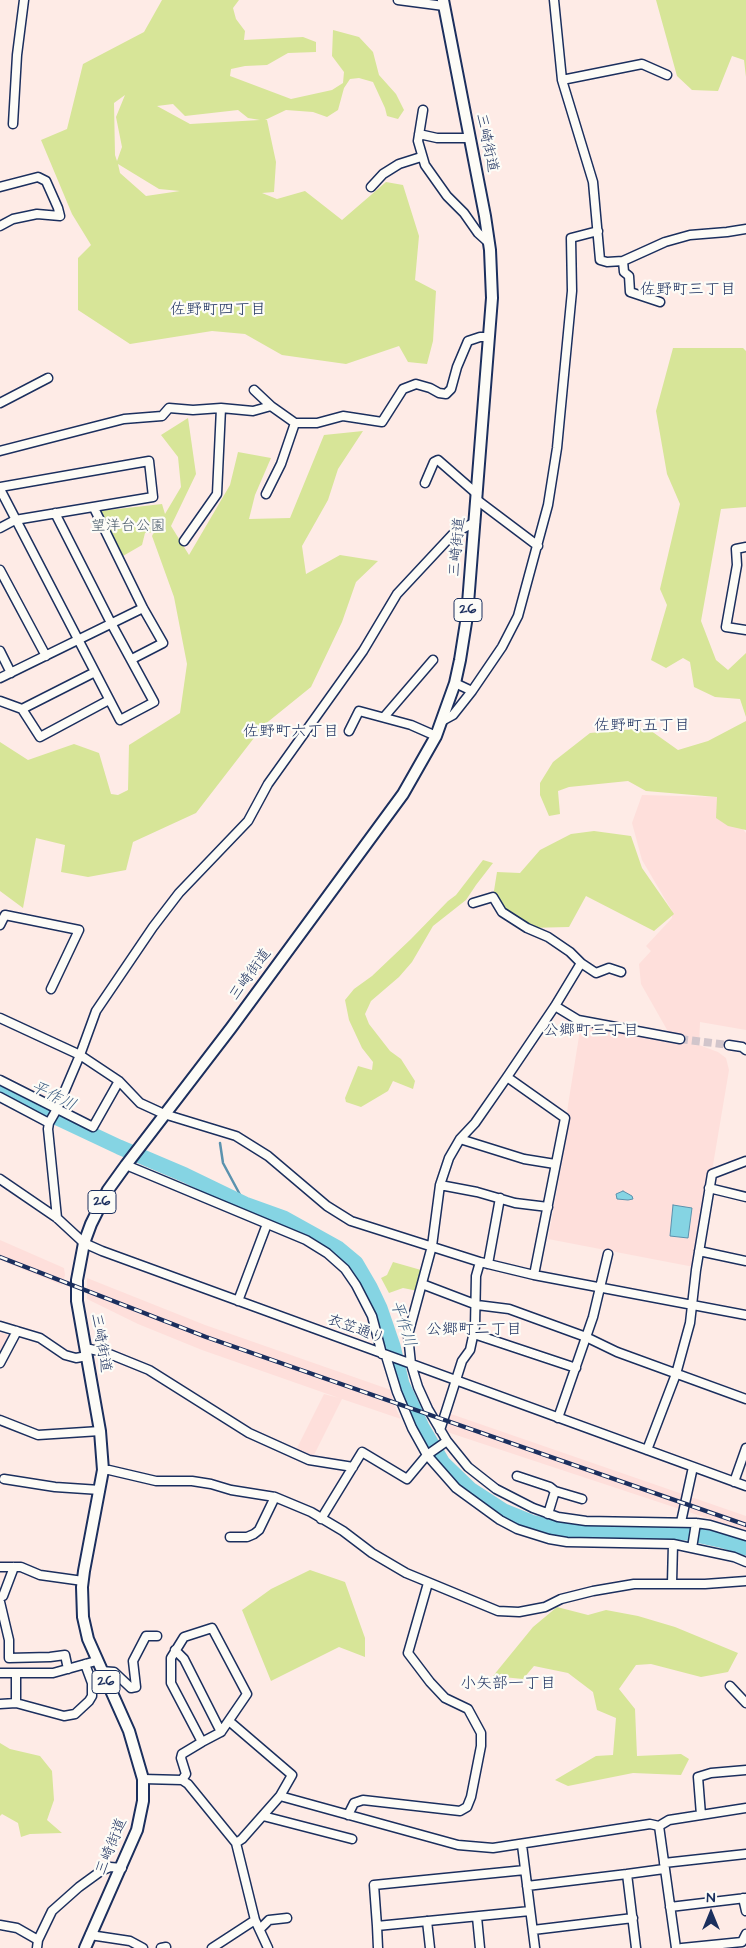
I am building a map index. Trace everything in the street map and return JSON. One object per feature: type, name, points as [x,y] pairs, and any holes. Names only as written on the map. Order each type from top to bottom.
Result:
[{"type":"main road","name":"三崎街道","points":[[85,1948],[122,1868],[137,1830],[142,1801],[143,1779],[129,1731],[96,1661],[83,1617],[83,1581],[103,1470],[100,1431],[77,1301],[77,1280],[84,1243],[108,1190],[126,1164],[231,1028],[403,794],[436,736],[455,683],[460,660],[467,616],[492,298],[486,216],[443,3]]},
{"type":"street","points":[[13,124],[17,55],[24,0]]},
{"type":"street","points":[[398,0],[443,3]]},
{"type":"street","points":[[554,0],[562,80],[591,175],[600,260],[607,262],[623,261],[666,242],[690,235],[746,229]]},
{"type":"street","points":[[562,80],[642,64],[667,75]]},
{"type":"street","points":[[423,110],[418,141],[421,157],[447,196],[478,233],[489,243]]},
{"type":"street","points":[[419,134],[437,138],[470,138]]},
{"type":"street","points":[[370,186],[383,174],[399,164],[421,157]]},
{"type":"street","points":[[0,187],[38,177],[46,181],[60,216],[37,214],[13,219],[0,226]]},
{"type":"street","points":[[442,721],[453,715],[472,690],[502,647],[518,616],[548,505],[557,448],[572,292],[571,238],[598,231]]},
{"type":"street","points":[[623,261],[624,272],[629,276],[630,292],[660,302]]},
{"type":"street","points":[[254,390],[270,406],[295,423],[317,424],[343,416],[382,422],[403,389],[416,384],[446,394],[451,388],[457,367],[468,341],[480,337],[489,337]]},
{"type":"street","points":[[0,403],[48,378]]},
{"type":"street","points":[[0,451],[124,419],[162,416],[169,408],[193,410],[221,408],[253,412],[270,406]]},
{"type":"street","points":[[184,541],[217,494],[221,408]]},
{"type":"street","points":[[266,494],[281,464],[295,423]]},
{"type":"street","points":[[425,483],[434,462],[438,460],[477,497],[538,546]]},
{"type":"street","points":[[0,528],[15,520],[55,513],[94,508],[153,497],[149,461],[0,488],[15,520],[77,640],[120,720],[154,702],[111,624],[55,513]]},
{"type":"street","points":[[94,508],[143,608],[163,643],[132,659]]},
{"type":"street","points":[[57,1218],[49,1123],[57,1110],[96,1011],[153,927],[179,893],[248,821],[268,784],[363,651],[397,594],[453,534],[475,522]]},
{"type":"street","points":[[746,547],[736,549],[737,565],[726,627],[746,630]]},
{"type":"street","points":[[0,570],[46,656]]},
{"type":"street","points":[[0,678],[143,608]]},
{"type":"street","points":[[0,651],[11,673]]},
{"type":"street","points":[[384,717],[433,660]]},
{"type":"street","points":[[22,709],[95,672]]},
{"type":"street","points":[[455,683],[472,690]]},
{"type":"street","points":[[0,701],[22,709],[40,737],[109,700]]},
{"type":"street","points":[[349,731],[359,711],[384,717],[436,736]]},
{"type":"street","points":[[473,903],[492,897],[502,912],[527,928],[548,937],[570,952],[581,963],[596,972],[609,968],[621,972]]},
{"type":"street","points":[[0,924],[5,915],[79,930],[51,989]]},
{"type":"street","points":[[581,963],[555,1006],[507,1077],[475,1123],[460,1139],[449,1158],[440,1185],[432,1246],[408,1335],[409,1363],[418,1387],[445,1442],[481,1478],[515,1500],[548,1514],[586,1521],[681,1522],[710,1525],[746,1536]]},
{"type":"street","points":[[555,1006],[578,1020],[680,1039]]},
{"type":"street","points":[[0,1018],[80,1055],[119,1082],[140,1102],[164,1114],[236,1136],[268,1156],[327,1206],[345,1218],[484,1263],[534,1275],[746,1315]]},
{"type":"street","points":[[730,1046],[742,1046],[746,1050]]},
{"type":"street","points":[[507,1077],[565,1118],[534,1275]]},
{"type":"street","points":[[0,1080],[93,1127],[119,1082]]},
{"type":"street","points":[[0,1097],[49,1123]]},
{"type":"street","points":[[460,1139],[524,1159],[555,1164]]},
{"type":"street","points":[[647,1450],[676,1374],[690,1323],[699,1251],[712,1174],[746,1161]]},
{"type":"street","points":[[126,1164],[306,1240],[327,1253],[345,1269],[356,1285],[372,1316],[386,1355],[396,1392],[412,1428],[428,1454],[456,1488],[489,1513],[517,1529],[548,1539],[567,1542],[693,1546],[746,1562]]},
{"type":"street","name":"衣笠通り","points":[[0,1179],[57,1218],[84,1243],[102,1251],[746,1486]]},
{"type":"street","points":[[440,1185],[477,1192],[516,1203],[548,1207]]},
{"type":"street","points":[[709,1188],[746,1197]]},
{"type":"street","points":[[440,1430],[462,1361],[470,1350],[477,1305],[476,1276],[484,1263],[500,1198]]},
{"type":"street","points":[[238,1301],[266,1224]]},
{"type":"street","points":[[699,1251],[746,1261]]},
{"type":"street","points":[[558,1418],[601,1288],[608,1254]]},
{"type":"street","points":[[422,1284],[477,1305],[509,1309],[586,1337],[617,1352],[746,1399]]},
{"type":"street","points":[[0,1326],[40,1338],[65,1355],[76,1358],[86,1353],[90,1348],[107,1353],[149,1370],[249,1432],[309,1460],[353,1467]]},
{"type":"street","points":[[0,1363],[17,1331]]},
{"type":"street","points":[[474,1334],[576,1368]]},
{"type":"street","points":[[0,1420],[38,1435],[100,1431]]},
{"type":"street","points":[[320,1519],[362,1452],[407,1480],[428,1454],[445,1442]]},
{"type":"street","points":[[734,1482],[746,1448]]},
{"type":"street","points":[[681,1522],[693,1467]]},
{"type":"street","points":[[103,1470],[110,1470],[156,1482],[192,1481],[275,1497],[311,1512],[342,1531],[372,1553],[406,1573],[498,1611],[519,1612],[545,1607],[562,1599],[634,1584],[746,1581]]},
{"type":"street","points":[[516,1476],[582,1499]]},
{"type":"street","points":[[4,1479],[55,1487],[100,1490]]},
{"type":"street","points":[[548,1514],[555,1491]]},
{"type":"street","points":[[230,1537],[246,1537],[259,1530],[275,1497]]},
{"type":"street","points":[[693,1546],[696,1524]]},
{"type":"street","points":[[672,1584],[673,1544]]},
{"type":"street","points":[[0,1567],[27,1569],[40,1575],[83,1581]]},
{"type":"street","points":[[0,1598],[3,1596],[14,1567]]},
{"type":"street","points":[[348,1815],[354,1803],[363,1800],[460,1811],[467,1807],[471,1797],[481,1746],[481,1733],[468,1709],[445,1698],[408,1653],[428,1583]]},
{"type":"street","points":[[0,1602],[9,1640],[9,1658],[65,1655],[68,1670]]},
{"type":"street","points":[[182,1780],[186,1774],[181,1758],[182,1754],[221,1732],[247,1694],[212,1628],[184,1637],[171,1658],[170,1683],[202,1742]]},
{"type":"street","points":[[101,1671],[114,1672],[132,1688],[136,1687],[133,1661],[146,1636],[157,1636]]},
{"type":"street","points":[[175,1650],[184,1659],[221,1732]]},
{"type":"street","points":[[0,1673],[53,1673],[96,1661]]},
{"type":"street","points":[[0,1704],[16,1703],[64,1716],[75,1714],[92,1696],[92,1683],[85,1664]]},
{"type":"street","points":[[16,1674],[16,1703]]},
{"type":"street","points":[[730,1686],[746,1703]]},
{"type":"street","points":[[229,1721],[292,1776],[280,1796],[242,1839],[236,1843]]},
{"type":"street","points":[[701,1815],[698,1777],[746,1770]]},
{"type":"street","points":[[143,1779],[182,1780],[188,1784],[236,1843],[255,1920],[268,1948]]},
{"type":"street","points":[[280,1796],[458,1845],[492,1848],[522,1845],[650,1824],[659,1826],[669,1820],[746,1808]]},
{"type":"street","points":[[263,1816],[352,1839]]},
{"type":"street","points":[[659,1826],[676,1948]]},
{"type":"street","points":[[522,1845],[535,1948]]},
{"type":"street","points":[[527,1886],[627,1874],[664,1866],[746,1854]]},
{"type":"street","points":[[0,1925],[17,1928],[38,1944],[52,1911],[79,1887],[110,1867],[122,1868]]},
{"type":"street","points":[[374,1885],[525,1870]]},
{"type":"street","points":[[627,1874],[636,1948]]},
{"type":"street","points":[[372,1875],[378,1948]]},
{"type":"street","points":[[670,1907],[745,1898],[746,1911]]},
{"type":"street","points":[[377,1926],[530,1912]]},
{"type":"street","points":[[477,1917],[480,1948]]},
{"type":"street","points":[[260,1929],[269,1920],[287,1918]]},
{"type":"street","points":[[533,1930],[633,1918]]},
{"type":"street","points":[[212,1948],[255,1920]]},
{"type":"street","points":[[427,1921],[430,1948]]},
{"type":"street","points":[[682,1948],[742,1942],[746,1934]]},
{"type":"street","points":[[90,1936],[130,1941],[143,1948]]},
{"type":"shaded area","points":[[642,795],[718,797],[746,833],[746,1030],[700,1022],[699,1045],[718,1052],[726,1058],[729,1070],[696,1266],[694,1267],[548,1239],[567,1134],[568,1105],[581,1024],[687,1042],[683,1037],[670,1035],[641,984],[639,964],[651,951],[646,946],[672,918],[672,911],[642,860],[632,823]]},
{"type":"shaded area","points":[[0,1240],[64,1268],[65,1275],[62,1285],[0,1260]]},
{"type":"shaded area","points":[[87,1278],[205,1325],[391,1390],[393,1403],[401,1419],[342,1399],[313,1457],[296,1450],[324,1394],[339,1398],[202,1350],[138,1324],[87,1299]]},
{"type":"shaded area","points":[[0,1332],[10,1336],[11,1339],[0,1359]]},
{"type":"shaded area","points":[[451,1414],[746,1516],[746,1531],[444,1431]]},
{"type":"green space","points":[[162,0],[239,0],[233,8],[236,19],[245,31],[244,40],[303,37],[316,42],[316,52],[288,53],[267,65],[231,69],[230,76],[291,99],[332,90],[343,83],[344,72],[332,56],[333,30],[359,37],[373,52],[379,75],[396,94],[404,110],[398,119],[387,116],[373,82],[359,78],[350,79],[344,88],[338,110],[327,117],[313,112],[286,110],[265,120],[267,120],[276,162],[274,192],[262,193],[277,199],[305,191],[342,220],[386,182],[403,185],[419,236],[415,280],[436,291],[433,341],[427,364],[408,362],[399,346],[346,364],[282,355],[245,334],[212,331],[130,344],[78,310],[78,258],[91,245],[72,214],[41,140],[67,129],[83,64],[144,32]],"holes":[[[125,95],[116,117],[122,147],[117,161],[115,155],[114,103]],[[173,104],[185,116],[238,110],[248,118],[260,120],[190,124],[157,106]],[[118,164],[159,189],[180,191],[146,196],[120,173]]]},
{"type":"green space","points":[[656,0],[746,0],[746,77],[744,60],[732,56],[718,91],[692,90],[677,76]]},
{"type":"green space","points":[[673,348],[743,348],[746,351],[746,507],[721,509],[701,621],[716,660],[728,670],[746,653],[746,717],[740,699],[715,697],[694,687],[690,662],[683,658],[666,668],[651,660],[667,605],[660,589],[680,504],[667,474],[656,411]]},
{"type":"green space","name":"望洋台公園","points":[[188,418],[196,474],[171,526],[189,555],[230,485],[238,452],[271,458],[255,495],[249,519],[290,518],[324,435],[363,431],[338,469],[328,500],[302,546],[306,574],[340,555],[378,561],[356,582],[342,622],[311,687],[264,725],[196,813],[133,842],[126,870],[88,877],[61,872],[65,845],[36,838],[23,908],[0,891],[0,742],[28,760],[74,744],[99,753],[111,794],[118,795],[128,790],[129,745],[180,713],[187,664],[174,597],[152,536],[154,532],[145,533],[142,545],[123,556],[100,511],[162,504],[165,514],[181,487],[178,457],[161,435]]},
{"type":"green space","points":[[746,721],[746,830],[728,826],[716,818],[717,797],[646,791],[628,781],[569,787],[558,791],[560,814],[549,816],[540,795],[540,783],[553,762],[590,733],[647,728],[678,750],[708,741]]},
{"type":"green space","points":[[594,831],[631,836],[642,868],[674,914],[654,931],[586,896],[569,927],[527,928],[502,912],[493,897],[497,872],[520,873],[540,850],[571,834]]},
{"type":"green space","points":[[483,860],[493,863],[466,900],[433,926],[412,962],[399,977],[371,1001],[365,1014],[369,1024],[390,1051],[401,1059],[415,1081],[413,1089],[393,1081],[388,1091],[361,1107],[346,1102],[345,1098],[358,1066],[372,1070],[373,1062],[362,1048],[349,1020],[345,1000],[354,989],[372,976],[456,895]]},
{"type":"green space","points":[[393,1262],[421,1270],[418,1291],[403,1288],[389,1293],[381,1278],[387,1275]]},
{"type":"green space","points":[[310,1570],[345,1582],[365,1638],[365,1657],[339,1647],[271,1681],[242,1610],[271,1589]]},
{"type":"green space","points":[[557,1607],[588,1615],[606,1610],[638,1616],[675,1627],[738,1653],[728,1672],[701,1677],[651,1664],[636,1665],[619,1689],[635,1709],[637,1756],[681,1754],[689,1759],[681,1775],[633,1773],[568,1786],[555,1780],[596,1756],[613,1755],[616,1718],[597,1710],[593,1692],[568,1673],[534,1666],[523,1679],[493,1676],[533,1627]]},
{"type":"green space","points":[[0,1743],[10,1749],[40,1756],[52,1771],[54,1800],[47,1820],[62,1833],[30,1834],[21,1837],[18,1823],[2,1814],[0,1816]]},
{"type":"water","points":[[623,1191],[632,1196],[633,1199],[617,1199],[616,1194]]},
{"type":"water","points":[[673,1205],[692,1208],[688,1238],[670,1236]]},
{"type":"waterway","name":"平作川","points":[[0,1091],[245,1204],[284,1218],[338,1248],[356,1263],[370,1287],[380,1308],[393,1346],[402,1384],[422,1427],[443,1463],[470,1489],[504,1511],[531,1522],[563,1530],[602,1533],[687,1533],[746,1548]]},
{"type":"waterway","points":[[220,1143],[223,1163],[245,1204]]},
{"type":"tunnel","points":[[680,1039],[729,1045]]},
{"type":"railway","points":[[0,1257],[206,1337],[746,1525]]},
{"type":"district","name":"佐野町三丁目","points":[[688,291]]},
{"type":"district","name":"佐野町四丁目","points":[[218,311]]},
{"type":"district","name":"佐野町五丁目","points":[[642,727]]},
{"type":"district","name":"佐野町六丁目","points":[[291,733]]},
{"type":"district","name":"公郷町三丁目","points":[[591,1032]]},
{"type":"district","name":"公郷町二丁目","points":[[474,1331]]},
{"type":"district","name":"小矢部一丁目","points":[[508,1685]]}]
